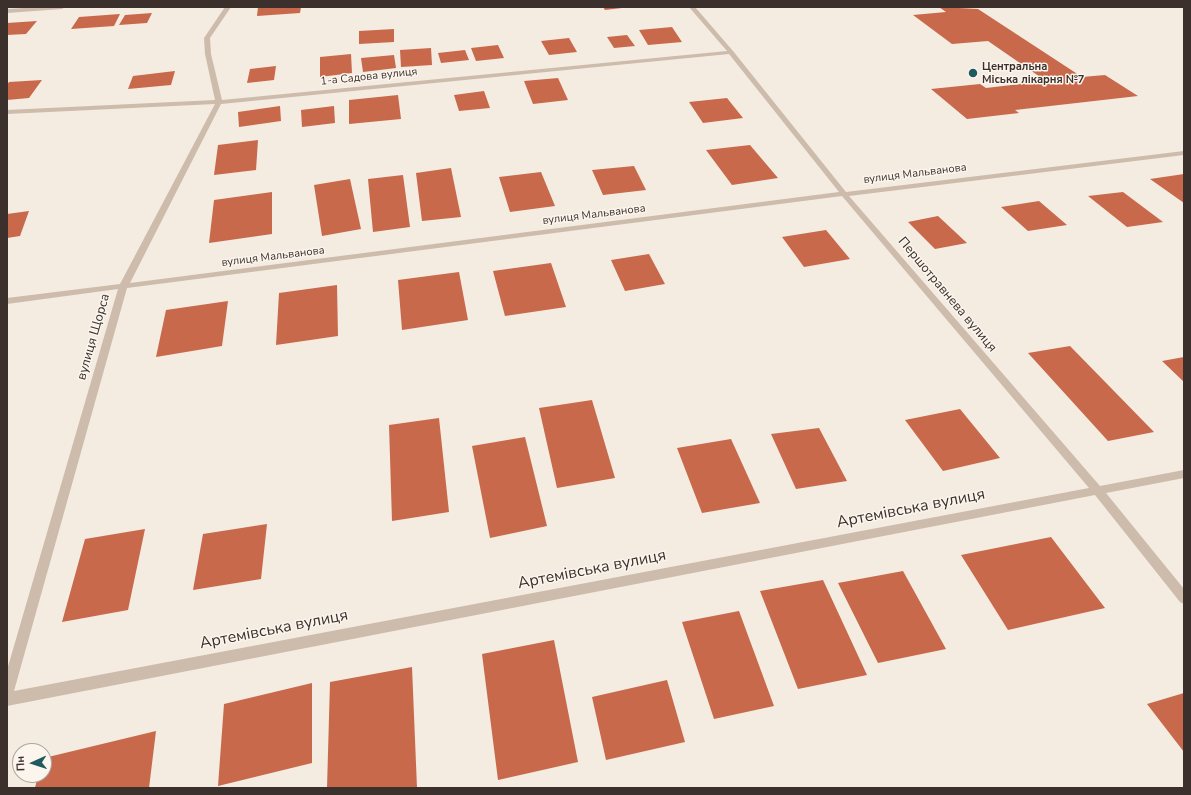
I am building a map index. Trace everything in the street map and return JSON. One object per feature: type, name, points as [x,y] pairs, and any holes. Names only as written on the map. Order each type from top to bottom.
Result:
[{"type":"street","points":[[7,11],[62,7]]},
{"type":"street","points":[[219,102],[208,54],[207,38],[228,7]]},
{"type":"street","name":"Першотравнева вулиця","points":[[692,7],[732,52],[844,194],[1097,490],[1184,598]]},
{"type":"street","name":"1-а Садова вулиця","points":[[7,112],[219,102],[732,52]]},
{"type":"street","name":"вулиця Щорса","points":[[7,693],[123,287],[219,102]]},
{"type":"street","name":"вулиця Мальванова","points":[[7,301],[844,194],[1184,153]]},
{"type":"street","name":"Артемівська вулиця","points":[[7,699],[1184,474]]},
{"type":"building","points":[[258,7],[301,7],[300,13],[257,16]]},
{"type":"building","points":[[603,7],[622,7],[622,8],[605,10]]},
{"type":"building","points":[[939,7],[978,9],[1082,77],[1105,75],[1138,96],[1015,110],[1019,113],[967,119],[931,89],[980,84],[986,88],[1046,81],[988,41],[952,44],[913,15],[946,12]]},
{"type":"building","points":[[152,13],[147,23],[119,25],[125,15]]},
{"type":"building","points":[[120,14],[114,26],[71,29],[79,17]]},
{"type":"building","points":[[37,21],[26,34],[7,35],[7,23]]},
{"type":"building","points":[[672,27],[682,42],[648,45],[639,30]]},
{"type":"building","points":[[394,29],[394,42],[359,44],[359,31]]},
{"type":"building","points":[[627,35],[635,46],[614,48],[607,37]]},
{"type":"building","points":[[569,38],[577,52],[549,55],[541,41]]},
{"type":"building","points":[[498,45],[504,58],[476,61],[471,48]]},
{"type":"building","points":[[431,48],[432,65],[401,67],[400,50]]},
{"type":"building","points":[[465,50],[469,60],[441,63],[438,53]]},
{"type":"building","points":[[351,54],[352,73],[320,77],[320,57]]},
{"type":"building","points":[[394,55],[396,68],[363,72],[361,58]]},
{"type":"building","points":[[276,66],[274,80],[247,83],[250,69]]},
{"type":"building","points":[[175,71],[171,85],[128,89],[133,76]]},
{"type":"building","points":[[558,78],[568,100],[533,104],[524,81]]},
{"type":"building","points":[[42,80],[29,98],[7,100],[7,85],[9,82]]},
{"type":"building","points":[[484,91],[490,108],[459,111],[454,95]]},
{"type":"building","points":[[398,95],[401,119],[349,124],[349,100]]},
{"type":"building","points":[[727,98],[743,118],[703,123],[689,102]]},
{"type":"building","points":[[280,106],[281,121],[239,127],[238,112]]},
{"type":"building","points":[[334,106],[335,123],[302,127],[301,110]]},
{"type":"building","points":[[258,140],[256,170],[214,175],[218,145]]},
{"type":"building","points":[[750,145],[778,178],[732,185],[706,150]]},
{"type":"building","points":[[634,166],[646,190],[603,195],[592,170]]},
{"type":"building","points":[[451,168],[461,217],[422,221],[416,173]]},
{"type":"building","points":[[541,172],[555,206],[510,212],[499,177]]},
{"type":"building","points":[[1184,174],[1184,203],[1150,179]]},
{"type":"building","points":[[403,175],[410,227],[373,232],[368,179]]},
{"type":"building","points":[[350,179],[361,229],[322,236],[314,185]]},
{"type":"building","points":[[272,192],[272,234],[209,243],[214,200]]},
{"type":"building","points":[[1123,192],[1163,222],[1127,227],[1088,196]]},
{"type":"building","points":[[1039,201],[1067,225],[1028,231],[1001,207]]},
{"type":"building","points":[[29,211],[20,236],[7,238],[7,214]]},
{"type":"building","points":[[938,216],[967,243],[935,249],[908,222]]},
{"type":"building","points":[[826,230],[850,259],[804,267],[782,237]]},
{"type":"building","points":[[649,254],[665,284],[625,291],[611,260]]},
{"type":"building","points":[[551,263],[566,307],[505,316],[493,271]]},
{"type":"building","points":[[459,272],[468,320],[402,330],[398,280]]},
{"type":"building","points":[[337,285],[338,336],[276,345],[279,293]]},
{"type":"building","points":[[228,301],[222,346],[156,357],[166,310]]},
{"type":"building","points":[[1070,346],[1154,432],[1108,441],[1028,353]]},
{"type":"building","points":[[1184,357],[1184,382],[1162,361]]},
{"type":"building","points":[[592,400],[615,478],[557,488],[539,408]]},
{"type":"building","points":[[960,409],[1000,458],[943,471],[905,420]]},
{"type":"building","points":[[439,418],[449,512],[392,521],[389,425]]},
{"type":"building","points":[[819,428],[847,481],[796,489],[771,434]]},
{"type":"building","points":[[525,437],[547,526],[490,538],[472,446]]},
{"type":"building","points":[[731,439],[760,503],[702,513],[677,448]]},
{"type":"building","points":[[267,524],[261,579],[193,590],[203,534]]},
{"type":"building","points":[[145,529],[128,610],[62,622],[85,539]]},
{"type":"building","points":[[1051,537],[1105,608],[1008,630],[961,555]]},
{"type":"building","points":[[903,571],[946,649],[878,663],[838,583]]},
{"type":"building","points":[[823,580],[867,675],[798,689],[760,591]]},
{"type":"building","points":[[739,611],[774,706],[714,719],[682,622]]},
{"type":"building","points":[[554,640],[578,762],[498,780],[482,654]]},
{"type":"building","points":[[412,667],[417,788],[327,788],[330,682]]},
{"type":"building","points":[[667,680],[685,742],[606,760],[592,697]]},
{"type":"building","points":[[312,683],[312,763],[218,786],[224,704]]},
{"type":"building","points":[[1184,693],[1184,752],[1147,704]]},
{"type":"building","points":[[156,731],[149,788],[35,788],[36,783],[52,783],[52,756]]},
{"type":"place","name":"Центральна Міська лікарня №7","points":[[973,73]]}]
